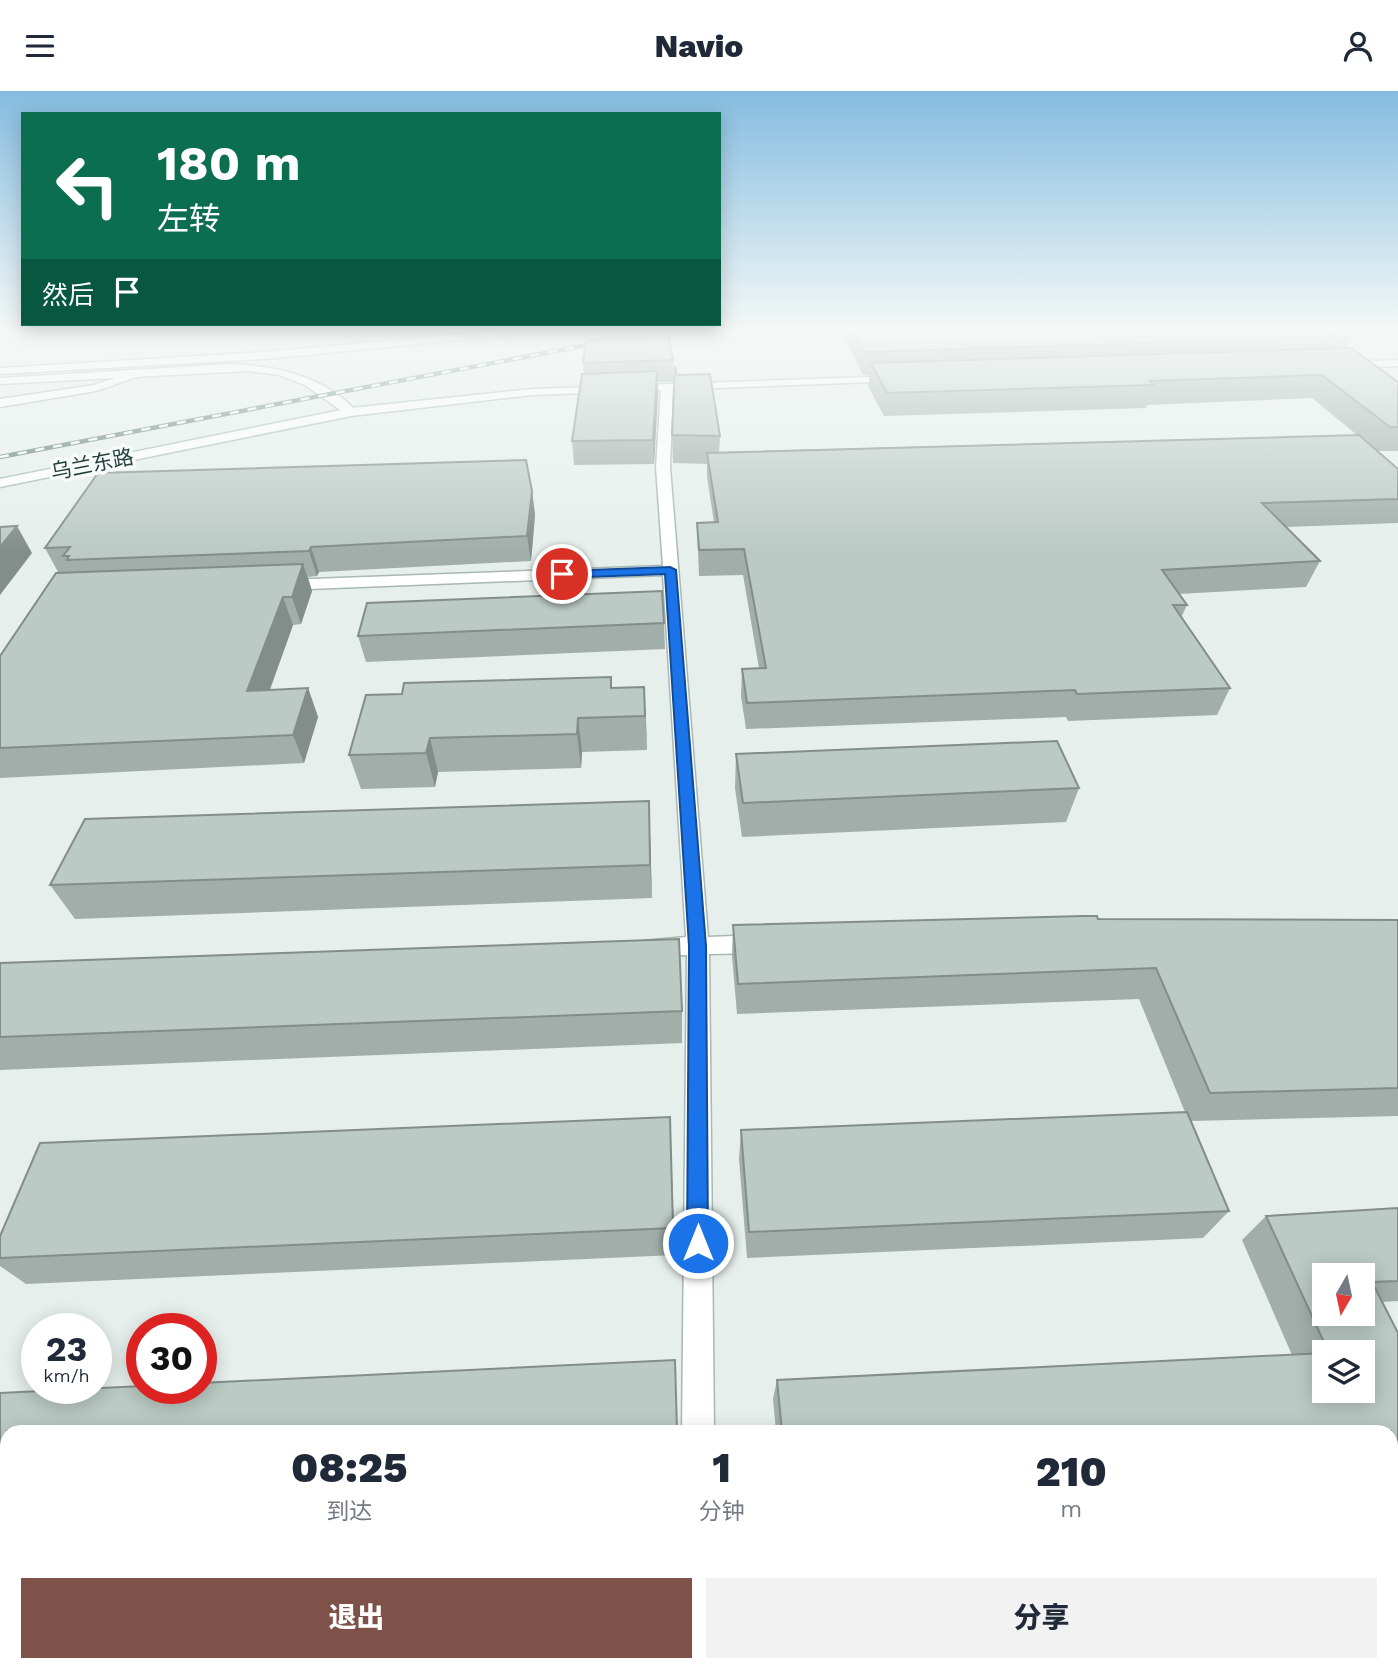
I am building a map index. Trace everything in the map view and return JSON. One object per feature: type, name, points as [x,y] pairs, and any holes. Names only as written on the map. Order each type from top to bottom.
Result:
[{"type":"street","points":[[342,404],[351,412]]},
{"type":"street","name":"乌兰东路","points":[[0,483],[351,412],[426,404]]},
{"type":"street","points":[[666,404],[663,467],[698,946],[698,1425]]},
{"type":"street","points":[[268,585],[670,570]]},
{"type":"street","points":[[628,948],[780,944]]},
{"type":"building","points":[[578,404],[655,404],[653,440],[572,441]]},
{"type":"building","points":[[673,404],[715,404],[720,436],[672,435]]},
{"type":"building","points":[[1360,404],[1398,404],[1398,427],[1390,427]]},
{"type":"building","points":[[1359,435],[1398,469],[1398,499],[1262,503],[1320,561],[1162,570],[1187,605],[1173,605],[1230,688],[1077,694],[1075,690],[747,703],[742,669],[766,668],[744,549],[699,550],[697,523],[718,522],[707,453]]},
{"type":"building","points":[[526,460],[532,491],[527,536],[311,547],[309,551],[67,560],[69,556],[63,556],[70,547],[45,548],[98,473]]},
{"type":"building","points":[[17,526],[0,547],[0,527]]},
{"type":"building","points":[[303,564],[292,597],[283,597],[247,691],[308,688],[293,735],[0,748],[0,656],[56,573]]},
{"type":"building","points":[[662,591],[664,623],[358,636],[367,603]]},
{"type":"building","points":[[611,677],[611,688],[644,687],[645,716],[578,718],[577,734],[430,738],[426,753],[349,755],[366,695],[402,694],[404,683]]},
{"type":"building","points":[[1057,741],[1079,788],[743,803],[736,754]]},
{"type":"building","points":[[649,801],[650,865],[50,885],[85,819]]},
{"type":"building","points":[[1097,916],[1098,919],[1398,920],[1398,1088],[1210,1093],[1156,968],[738,984],[733,925]]},
{"type":"building","points":[[679,939],[682,1011],[0,1037],[0,963]]},
{"type":"building","points":[[1187,1112],[1229,1211],[749,1232],[741,1130]]},
{"type":"building","points":[[670,1117],[673,1228],[0,1258],[0,1236],[40,1143]]},
{"type":"building","points":[[1398,1208],[1398,1281],[1376,1282],[1376,1263],[1312,1263],[1312,1316],[1266,1216]]},
{"type":"building","points":[[1376,1290],[1398,1333],[1398,1425],[781,1425],[777,1380],[1312,1354],[1312,1403],[1375,1403],[1375,1340],[1323,1340],[1317,1327],[1376,1327]]},
{"type":"building","points":[[675,1360],[677,1425],[0,1425],[0,1393],[21,1392],[21,1404],[112,1404],[112,1387],[126,1387],[126,1404],[217,1404],[217,1382]]},
{"type":"railway","points":[[0,457],[279,404]]},
{"type":"route","points":[[562,574],[670,570],[698,946],[698,1243]]}]
